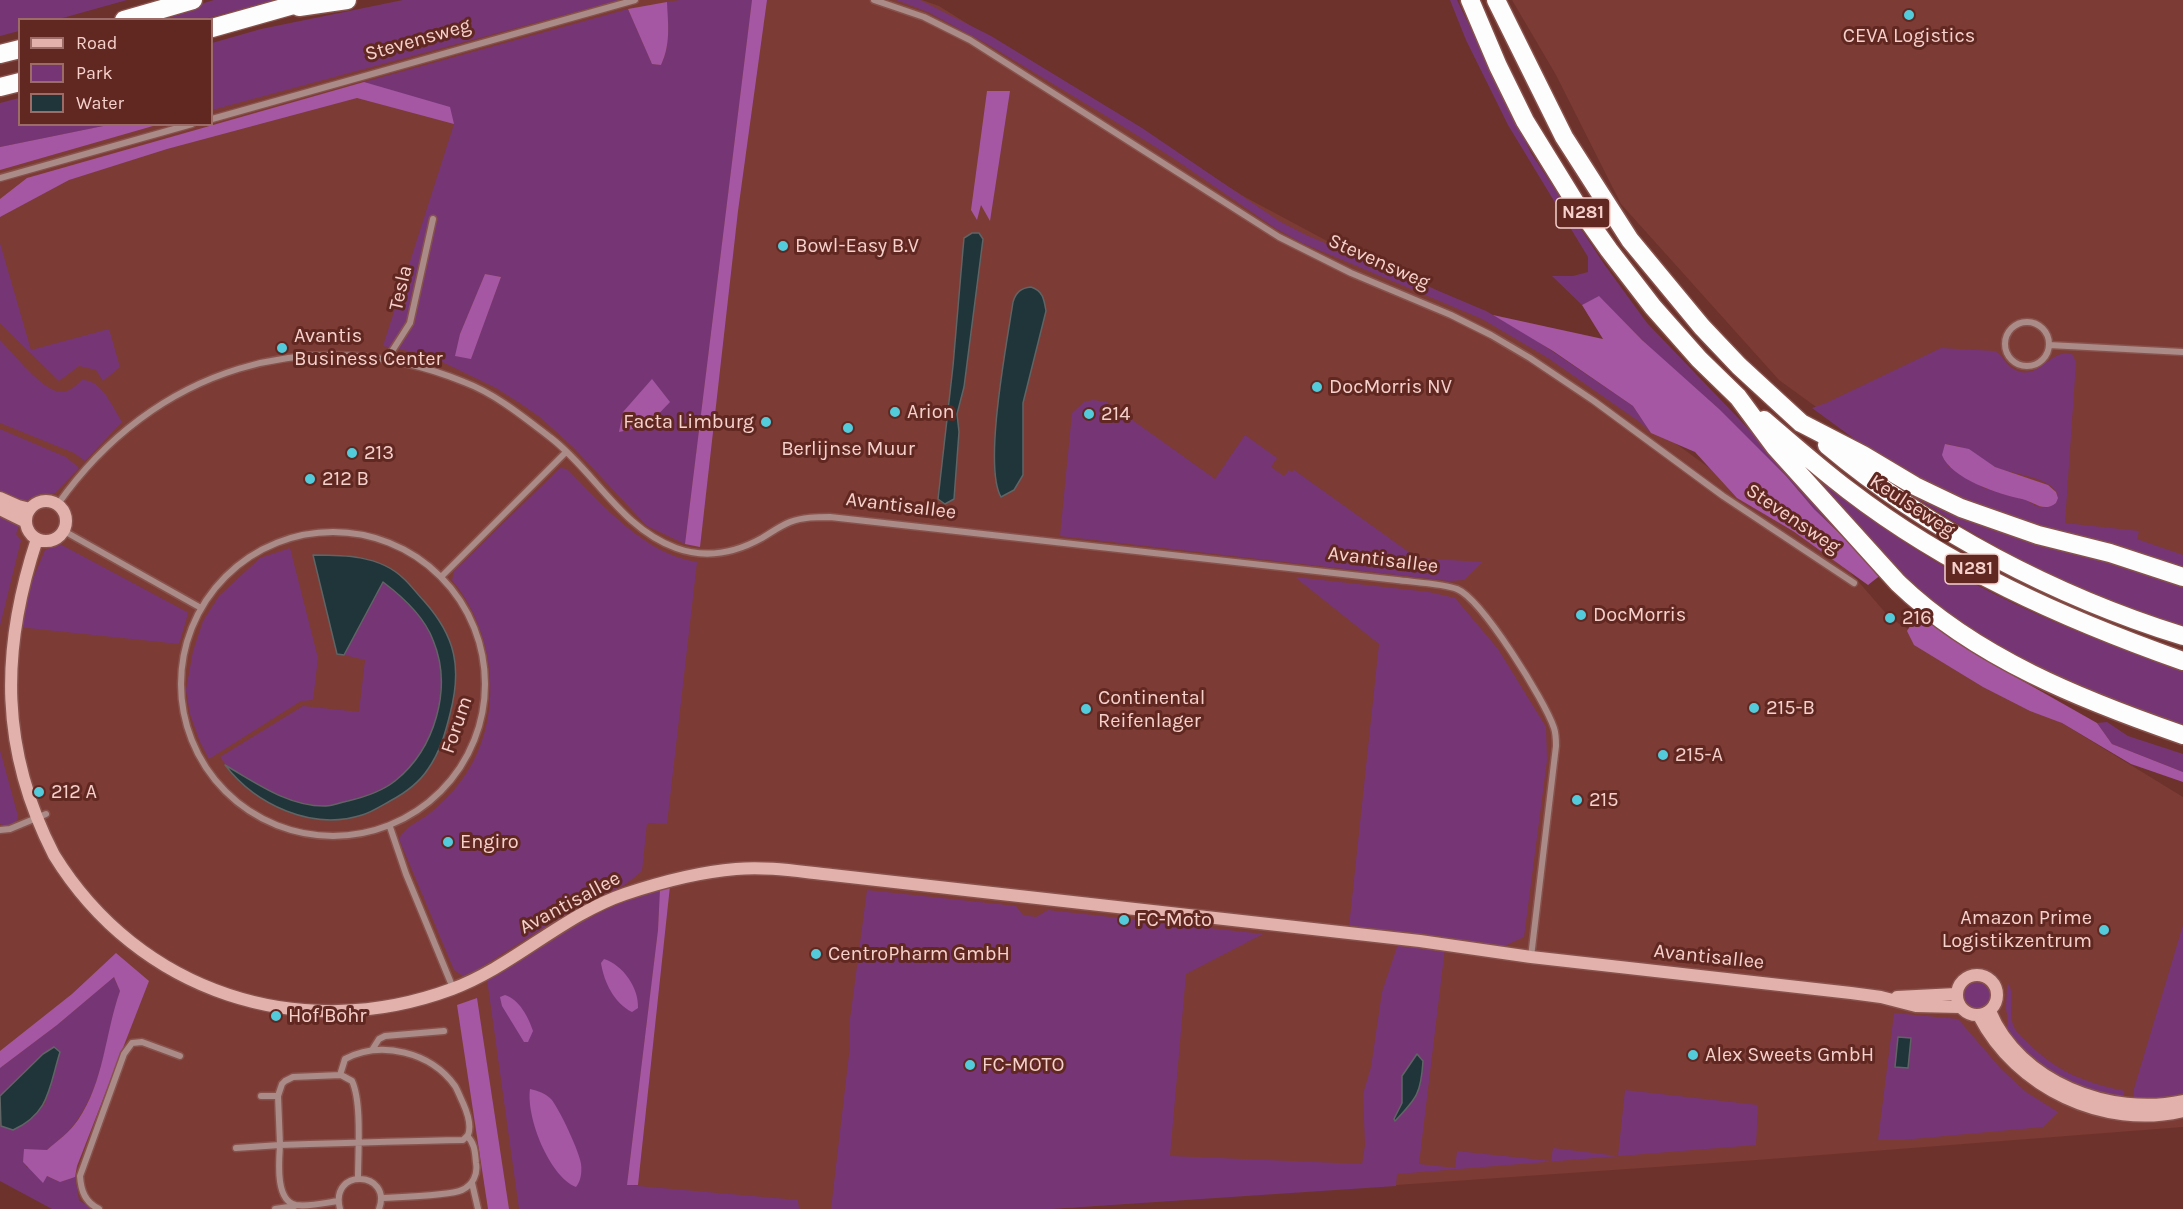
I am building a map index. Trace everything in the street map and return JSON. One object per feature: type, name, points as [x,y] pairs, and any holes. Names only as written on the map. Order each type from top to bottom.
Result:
[{"type":"highway","points":[[149,12],[179,0]]},
{"type":"highway","points":[[130,18],[193,0]]},
{"type":"highway","points":[[213,28],[311,0]]},
{"type":"highway","points":[[274,11],[346,0]]},
{"type":"highway","name":"N281","points":[[1470,0],[1525,121],[1575,202],[1609,250],[1653,307],[1699,359],[1738,397],[1775,447],[1898,583],[1928,611],[1976,644],[2052,684],[2183,735]]},
{"type":"highway","name":"N281","points":[[1496,0],[1564,137],[1630,240],[1709,335],[1801,423],[1863,455],[1915,486],[1961,508],[2038,535],[2110,553],[2183,577]]},
{"type":"highway","points":[[0,54],[18,50]]},
{"type":"highway","points":[[0,87],[18,82]]},
{"type":"highway","name":"Keulseweg","points":[[1738,397],[1848,490],[1920,539],[1999,584],[2065,616],[2183,661]]},
{"type":"highway","name":"Keulseweg","points":[[1801,423],[1865,475],[1971,543],[2035,577],[2108,610],[2183,636]]},
{"type":"street","name":"Stevensweg","points":[[213,119],[635,0]]},
{"type":"street","name":"Stevensweg","points":[[874,0],[924,17],[970,40],[1206,191],[1303,249],[1351,273],[1431,306],[1511,347],[1586,396],[1776,532],[1854,584]]},
{"type":"street","points":[[0,178],[185,126]]},
{"type":"street","name":"Tesla","points":[[387,359],[410,323],[433,219]]},
{"type":"street","points":[[2031,322],[2044,330],[2049,345],[2043,359],[2029,366],[2013,362],[2007,353],[2005,343],[2008,333],[2016,325],[2031,322]]},
{"type":"street","points":[[2049,345],[2183,352]]},
{"type":"street","name":"Avantisallee","points":[[58,504],[87,466],[130,425],[163,403],[222,374],[267,362],[326,353],[387,359],[433,370],[466,382],[511,409],[554,440],[614,504],[643,530],[676,548],[703,554],[717,554],[744,547],[790,522],[830,517],[1397,580],[1457,589],[1473,600],[1488,617],[1545,708],[1555,730],[1556,746],[1531,957]]},
{"type":"street","points":[[441,577],[566,452]]},
{"type":"street","points":[[0,498],[30,509]]},
{"type":"street","points":[[39,501],[51,501],[58,504],[66,518],[64,531],[54,540],[37,539],[31,534],[26,522],[30,509],[39,501]]},
{"type":"street","points":[[0,509],[26,522]]},
{"type":"street","points":[[64,531],[201,608]]},
{"type":"street","name":"Forum","points":[[341,532],[359,534],[386,542],[414,555],[441,577],[470,616],[480,646],[485,676],[483,707],[471,745],[460,766],[441,790],[418,810],[390,827],[340,835],[317,834],[285,828],[261,818],[220,786],[205,767],[190,733],[182,706],[182,673],[186,646],[201,608],[239,565],[267,546],[299,534],[341,532]]},
{"type":"street","name":"Avantisallee","points":[[37,539],[12,614],[6,650],[4,696],[8,740],[59,864],[74,885],[110,925],[141,952],[176,973],[208,988],[278,1008],[346,1012],[380,1010],[453,989],[480,976],[561,927],[621,895],[700,873],[738,868],[832,875],[1420,941],[1531,957],[1881,997],[1916,1006],[1960,1008],[1972,1015],[1985,1013]]},
{"type":"street","points":[[0,830],[10,829],[40,817]]},
{"type":"street","points":[[390,827],[406,874],[453,989]]},
{"type":"street","points":[[1960,1008],[1956,994],[1964,978],[1973,975],[1986,977],[1993,983],[1997,992],[1996,1002],[1985,1013],[1984,1026],[2003,1050],[2032,1079],[2060,1095],[2087,1106],[2123,1114],[2158,1115],[2183,1111]]},
{"type":"street","name":"Avantisallee","points":[[1881,997],[1956,994]]},
{"type":"street","points":[[1985,1013],[2019,1052],[2039,1070],[2064,1086],[2091,1097],[2126,1104],[2158,1105],[2183,1101]]},
{"type":"street","points":[[372,1050],[379,1039],[385,1036],[444,1030]]},
{"type":"street","points":[[99,1209],[93,1206],[82,1193],[80,1176],[124,1054],[132,1043],[142,1042],[180,1056]]},
{"type":"street","points":[[236,1148],[463,1140],[468,1136],[470,1131],[466,1110],[455,1086],[443,1073],[426,1061],[398,1051],[372,1050],[353,1054],[345,1059],[340,1075]]},
{"type":"street","points":[[298,1205],[289,1203],[281,1187],[278,1096],[282,1084],[289,1078],[340,1075],[348,1077],[355,1088],[358,1178]]},
{"type":"street","points":[[261,1096],[278,1096]]},
{"type":"street","points":[[468,1136],[474,1146],[477,1167],[472,1183],[478,1209]]},
{"type":"street","points":[[340,1209],[339,1193],[343,1186],[350,1180],[358,1178],[374,1183],[379,1190],[381,1198],[379,1209]]},
{"type":"street","points":[[381,1198],[456,1192],[472,1183]]},
{"type":"street","points":[[279,1208],[284,1197]]},
{"type":"street","points":[[275,1209],[338,1202]]},
{"type":"shaded area","points":[[558,0],[922,0],[939,6],[1245,197],[1329,242],[1417,280],[1467,306],[1619,402],[1708,467],[1831,550],[1890,618],[2183,797],[2183,1127],[1757,1160],[1051,1209],[92,1209],[0,1143],[0,162],[129,126],[213,126],[213,102]]},
{"type":"shaded area","points":[[752,0],[767,0],[738,211],[700,547],[685,544]]},
{"type":"shaded area","points":[[1512,0],[2183,0],[2183,557],[2008,523],[1914,478],[1779,380],[1621,204],[1556,75]]},
{"type":"shaded area","points":[[667,2],[666,49],[661,65],[652,64],[628,9]]},
{"type":"shaded area","points":[[364,82],[450,107],[454,124],[357,98],[167,149],[69,180],[0,217],[0,199],[27,178]]},
{"type":"shaded area","points":[[987,91],[1010,91],[990,221],[981,205],[977,220],[971,210]]},
{"type":"shaded area","points":[[103,126],[153,126],[0,170],[0,147]]},
{"type":"shaded area","points":[[485,274],[501,277],[471,359],[455,356],[460,334]]},
{"type":"shaded area","points":[[1599,296],[1642,340],[1719,409],[1786,476],[1814,509],[1882,574],[1868,585],[1793,531],[1737,498],[1695,452],[1651,433],[1633,406],[1553,351],[1493,315],[1603,339],[1582,305]]},
{"type":"shaded area","points":[[652,379],[670,402],[647,426],[619,432],[623,412]]},
{"type":"shaded area","points":[[1945,444],[1969,449],[1995,467],[2048,485],[2056,492],[2058,498],[2056,503],[2047,507],[2039,506],[1965,478],[1947,464],[1942,455]]},
{"type":"shaded area","points":[[1918,613],[1975,654],[2097,723],[2112,744],[2183,772],[2183,782],[2131,764],[2062,723],[2030,711],[1983,687],[1914,645],[1907,631]]},
{"type":"shaded area","points":[[670,886],[638,1185],[627,1185],[658,930],[660,889]]},
{"type":"shaded area","points":[[116,953],[149,981],[77,1166],[75,1177],[60,1182],[47,1176],[43,1183],[23,1162],[24,1149],[47,1150],[71,1128],[87,1105],[99,1074],[120,991],[114,977],[57,1025],[0,1068],[0,1051],[72,994]]},
{"type":"shaded area","points":[[604,959],[617,966],[633,985],[638,1008],[632,1012],[615,998],[607,984],[601,963]]},
{"type":"shaded area","points":[[505,995],[515,1000],[529,1020],[533,1031],[528,1042],[524,1042],[502,1006],[500,997]]},
{"type":"shaded area","points":[[477,998],[509,1209],[488,1209],[457,1005]]},
{"type":"shaded area","points":[[530,1089],[551,1099],[569,1131],[581,1164],[581,1176],[576,1187],[566,1181],[557,1171],[541,1144],[532,1115]]},
{"type":"green space","points":[[0,0],[127,0],[63,18],[18,18],[18,31],[0,36]]},
{"type":"green space","points":[[214,0],[275,0],[208,18],[154,18]]},
{"type":"green space","points":[[403,0],[620,0],[213,110],[213,43],[261,29]]},
{"type":"green space","points":[[752,0],[685,544],[647,526],[573,447],[541,418],[521,404],[496,388],[428,355],[383,346],[454,124],[364,82],[628,9],[652,64],[661,65],[668,42],[667,2]],"holes":[[[485,274],[501,277],[471,358],[456,356],[460,334]]]},
{"type":"green space","points":[[896,0],[920,0],[991,36],[1142,128],[1279,221],[1306,235],[1486,311],[1530,336],[1633,406],[1651,433],[1641,423],[1548,358],[1482,319],[1302,243],[1275,228],[1173,158],[987,44],[928,12]]},
{"type":"green space","points":[[1450,0],[1457,0],[1531,153],[1604,264],[1647,323],[1787,469],[1862,554],[1814,509],[1786,476],[1599,297],[1582,305],[1552,276],[1573,276],[1588,272],[1588,257],[1508,125],[1466,40]]},
{"type":"green space","points":[[18,98],[18,126],[103,126],[0,147],[0,103]]},
{"type":"green space","points":[[0,243],[31,350],[109,329],[120,367],[103,381],[96,370],[79,366],[59,381],[0,323]]},
{"type":"green space","points":[[0,340],[38,379],[55,391],[68,391],[82,380],[95,384],[106,395],[122,422],[85,461],[74,453],[0,423]]},
{"type":"green space","points":[[1941,348],[1995,351],[2007,364],[2021,372],[2036,369],[2056,356],[2072,354],[2076,362],[2065,523],[2139,531],[2137,539],[2183,555],[2183,570],[2009,520],[1897,470],[1812,408]],"holes":[[[1945,444],[1962,447],[1995,467],[2046,483],[2057,493],[2056,503],[2046,508],[2036,506],[2026,500],[1984,488],[1948,466]]]},
{"type":"green space","points":[[1093,400],[1107,402],[1215,479],[1245,435],[1277,458],[1271,467],[1284,476],[1289,470],[1292,472],[1294,470],[1417,558],[1482,562],[1464,580],[1449,581],[1060,536],[1072,413],[1084,402]]},
{"type":"green space","points":[[0,429],[66,457],[79,468],[55,493],[30,498],[16,534],[21,540],[0,626]]},
{"type":"green space","points":[[1789,453],[1890,532],[1959,575],[2031,612],[2107,643],[2183,670],[2183,730],[2002,654],[1924,600]]},
{"type":"green space","points":[[560,468],[567,469],[610,512],[642,539],[678,557],[697,562],[667,824],[647,823],[642,871],[626,884],[567,913],[477,970],[463,976],[454,970],[399,839],[409,827],[430,813],[453,791],[470,767],[482,741],[489,714],[490,685],[487,657],[480,629],[468,603],[452,580],[454,571]]},
{"type":"green space","points":[[1876,472],[2183,584],[2183,627],[2102,598],[2024,561],[1949,519]]},
{"type":"green space","points":[[60,544],[187,612],[179,644],[18,627],[25,598],[45,550]]},
{"type":"green space","points":[[290,548],[318,658],[313,700],[301,701],[209,759],[190,714],[186,690],[193,651],[203,621],[219,596],[260,558]]},
{"type":"green space","points":[[1295,577],[1429,592],[1455,598],[1498,649],[1546,727],[1547,760],[1524,937],[1502,947],[1349,927],[1379,644]]},
{"type":"green space","points":[[383,582],[424,622],[439,657],[440,697],[436,717],[420,754],[408,769],[378,791],[325,806],[284,797],[228,766],[220,757],[303,706],[359,712],[365,660],[344,655]]},
{"type":"green space","points":[[2107,722],[2128,736],[2183,754],[2183,772],[2112,744],[2097,723]]},
{"type":"green space","points":[[0,750],[18,816],[16,822],[7,826],[0,824]]},
{"type":"green space","points":[[660,889],[658,930],[627,1185],[798,1200],[799,1209],[519,1209],[487,979],[592,916]]},
{"type":"green space","points":[[867,890],[1016,906],[1023,915],[1036,917],[1048,910],[1263,934],[1186,974],[1170,1156],[1362,1164],[1365,1145],[1363,1094],[1371,1067],[1382,992],[1398,944],[1445,948],[1419,1164],[1455,1168],[1457,1151],[1551,1161],[1553,1148],[1618,1156],[1625,1090],[1758,1105],[1756,1145],[1397,1174],[1396,1186],[1051,1209],[831,1209],[850,1046],[850,1019]]},
{"type":"green space","points":[[2183,925],[2183,1098],[2135,1102],[2133,1092]]},
{"type":"green space","points":[[114,977],[120,991],[99,1074],[86,1105],[71,1128],[47,1150],[24,1149],[23,1162],[27,1167],[60,1182],[75,1177],[79,1200],[92,1209],[52,1209],[0,1181],[0,1125],[13,1130],[45,1104],[60,1052],[43,1054],[0,1096],[0,1068],[57,1025]]},
{"type":"green space","points":[[1976,982],[1986,986],[1990,996],[1986,1006],[1976,1010],[1966,1006],[1962,996],[1966,986]]},
{"type":"green space","points":[[2009,984],[2012,1020],[2014,1028],[2021,1036],[2063,1070],[2074,1076],[2125,1091],[2122,1097],[2087,1093],[2032,1061],[2008,1036],[2006,1008]]},
{"type":"green space","points":[[1894,1013],[1958,1019],[2001,1069],[2026,1092],[2058,1112],[2043,1127],[1902,1140],[1878,1140]]},
{"type":"water","points":[[972,233],[979,233],[983,239],[964,387],[957,414],[959,432],[954,499],[945,504],[938,499],[964,238]]},
{"type":"water","points":[[1031,287],[1042,296],[1046,311],[1023,403],[1023,475],[1014,490],[1001,497],[996,481],[994,459],[1002,373],[1013,302],[1019,291]]},
{"type":"water","points":[[313,555],[360,558],[393,570],[406,581],[435,614],[454,654],[454,697],[446,729],[436,756],[424,774],[396,798],[362,815],[343,819],[324,820],[286,811],[252,792],[225,765],[273,793],[299,803],[326,806],[373,794],[395,781],[409,768],[430,735],[440,697],[439,659],[424,623],[405,601],[383,582],[344,655],[337,654]]},
{"type":"water","points":[[1898,1037],[1911,1038],[1908,1068],[1895,1067]]},
{"type":"water","points":[[54,1047],[60,1052],[50,1088],[41,1107],[34,1116],[13,1130],[1,1126],[0,1096],[43,1054]]},
{"type":"water","points":[[1417,1054],[1423,1061],[1419,1088],[1413,1100],[1395,1121],[1402,1103],[1402,1076]]},
{"type":"place","name":"CEVA Logistics","points":[[1909,15]]},
{"type":"place","name":"Bowl-Easy B.V","points":[[783,246]]},
{"type":"place","name":"Avantis Business Center","points":[[282,348]]},
{"type":"place","name":"DocMorris NV","points":[[1317,387]]},
{"type":"place","name":"Arion","points":[[895,412]]},
{"type":"place","name":"214","points":[[1089,414]]},
{"type":"place","name":"Facta Limburg","points":[[766,422]]},
{"type":"place","name":"Berlijnse Muur","points":[[848,428]]},
{"type":"place","name":"213","points":[[352,453]]},
{"type":"place","name":"212 B","points":[[310,479]]},
{"type":"place","name":"DocMorris","points":[[1581,615]]},
{"type":"place","name":"216","points":[[1890,618]]},
{"type":"place","name":"215-B","points":[[1754,708]]},
{"type":"place","name":"Continental Reifenlager","points":[[1086,709]]},
{"type":"place","name":"215-A","points":[[1663,755]]},
{"type":"place","name":"212 A","points":[[39,792]]},
{"type":"place","name":"215","points":[[1577,800]]},
{"type":"place","name":"Engiro","points":[[448,842]]},
{"type":"place","name":"FC-Moto","points":[[1124,920]]},
{"type":"place","name":"Amazon Prime Logistikzentrum","points":[[2104,930]]},
{"type":"place","name":"CentroPharm GmbH","points":[[816,954]]},
{"type":"place","name":"Hof Bohr","points":[[276,1016]]},
{"type":"place","name":"Alex Sweets GmbH","points":[[1693,1055]]},
{"type":"place","name":"FC-MOTO","points":[[970,1065]]}]
